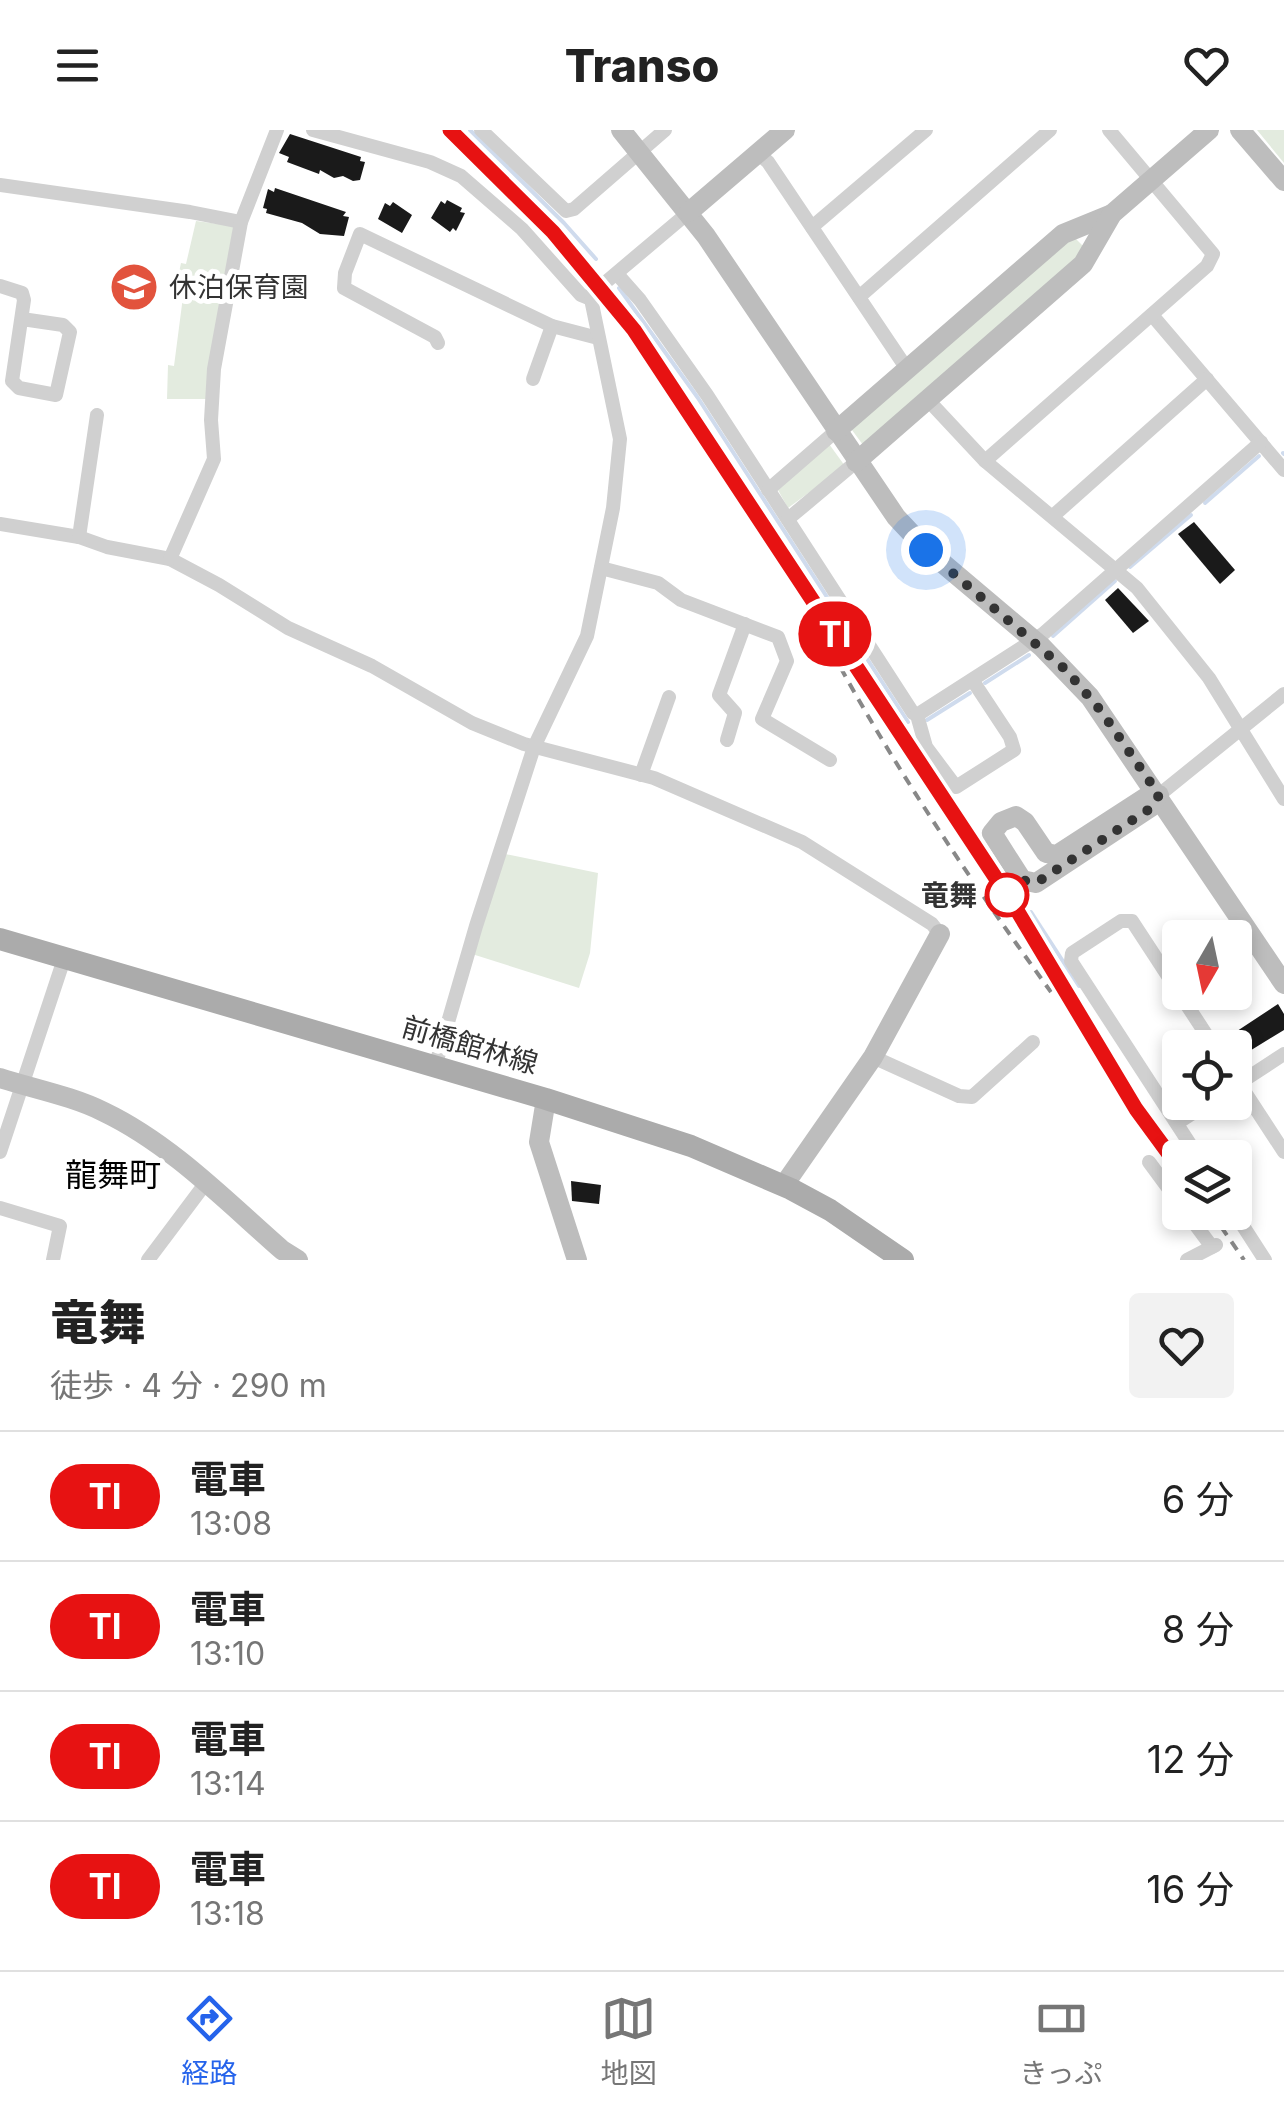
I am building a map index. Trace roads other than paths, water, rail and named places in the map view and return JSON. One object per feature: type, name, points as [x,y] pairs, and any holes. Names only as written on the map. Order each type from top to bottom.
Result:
[{"type":"main road","name":"前橋館林線","points":[[0,939],[546,1098],[691,1146],[784,1186],[841,1217],[903,1260]]},
{"type":"street","points":[[170,559],[214,459],[214,369],[240,222],[277,130]]},
{"type":"street","points":[[314,130],[430,162],[461,176],[522,229],[581,295],[591,299]]},
{"type":"street","points":[[481,130],[566,211],[574,209],[666,130]]},
{"type":"street","points":[[621,130],[689,212],[896,517],[926,550],[1034,640],[1101,711],[1284,984]]},
{"type":"street","points":[[591,299],[785,130]]},
{"type":"street","points":[[812,228],[926,130]]},
{"type":"street","points":[[859,298],[1050,130]]},
{"type":"street","points":[[984,461],[1152,316],[1207,266],[1213,254],[1108,130]]},
{"type":"street","points":[[788,519],[1083,264],[1112,214],[1209,130]]},
{"type":"street","points":[[1240,130],[1284,181]]},
{"type":"street","points":[[758,153],[768,162],[907,369]]},
{"type":"street","points":[[0,185],[240,222]]},
{"type":"street","points":[[768,490],[1063,234],[1112,214]]},
{"type":"street","points":[[438,343],[435,337],[344,288],[345,273],[360,234],[552,326],[598,338]]},
{"type":"street","points":[[617,274],[656,322],[788,519],[917,715],[926,746],[954,786],[960,786],[1014,750],[1010,737],[973,680]]},
{"type":"street","points":[[0,286],[22,293],[12,381],[28,391],[56,395],[70,332],[63,325],[22,319]]},
{"type":"street","points":[[436,1067],[476,926],[534,747],[586,636],[601,568],[616,491],[620,439],[591,299]]},
{"type":"street","points":[[1152,316],[1284,470]]},
{"type":"street","points":[[533,379],[552,326]]},
{"type":"street","points":[[1053,516],[1207,379]]},
{"type":"street","points":[[928,400],[984,461],[1118,569],[1188,650],[1284,799]]},
{"type":"street","points":[[79,537],[97,415]]},
{"type":"street","points":[[917,715],[1034,640],[1260,442]]},
{"type":"street","points":[[0,524],[79,537],[107,547],[170,559],[219,584],[288,628],[372,666],[472,722],[534,747],[642,774],[802,842],[932,924],[940,934],[873,1057],[784,1186]]},
{"type":"street","points":[[601,568],[658,583],[682,600],[778,637],[787,661],[762,720],[830,760]]},
{"type":"street","points":[[727,740],[735,713],[721,700],[720,690],[745,624]]},
{"type":"street","points":[[1159,795],[1146,798],[1057,855],[1046,853],[1021,817],[1001,822],[992,833],[1022,880],[1036,883],[1151,808],[1159,795],[1284,694]]},
{"type":"street","points":[[642,774],[669,697]]},
{"type":"street","points":[[1162,1101],[1071,961],[1072,954],[1121,921],[1132,920],[1204,1030]]},
{"type":"street","points":[[0,1152],[64,959]]},
{"type":"street","points":[[873,1057],[959,1096],[972,1097],[1033,1042]]},
{"type":"street","points":[[1252,1073],[1284,1054]]},
{"type":"street","points":[[0,1078],[100,1110],[126,1123],[298,1260]]},
{"type":"street","points":[[546,1098],[539,1142],[577,1260]]},
{"type":"street","points":[[1252,1106],[1284,1152]]},
{"type":"street","points":[[1174,1120],[1187,1140]]},
{"type":"street","points":[[1177,1124],[1183,1120]]},
{"type":"street","points":[[1149,1162],[1162,1180]]},
{"type":"street","points":[[148,1260],[205,1184]]},
{"type":"street","points":[[0,1208],[60,1226],[53,1260]]},
{"type":"street","points":[[1187,1260],[1214,1246],[1201,1230]]},
{"type":"street","points":[[1246,1230],[1265,1260]]},
{"type":"waterway","points":[[470,130],[596,259]]},
{"type":"waterway","points":[[619,288],[698,398],[908,722]]},
{"type":"waterway","points":[[1205,503],[1259,456]]},
{"type":"waterway","points":[[1130,567],[1191,515]]},
{"type":"waterway","points":[[1053,636],[1115,581]]},
{"type":"waterway","points":[[985,683],[1029,655]]},
{"type":"waterway","points":[[927,720],[970,693]]},
{"type":"waterway","points":[[1031,912],[1079,986]]},
{"type":"railway","points":[[451,130],[553,233],[634,330],[1015,907],[1136,1109],[1162,1144]]},
{"type":"railway","points":[[832,652],[936,825],[1051,992]]},
{"type":"railway","points":[[1223,1230],[1244,1260]]},
{"type":"train","name":"TI","points":[[450,130],[553,232],[634,330],[1015,907],[1136,1109],[1162,1144]]},
{"type":"place","name":"休泊保育園","points":[[134,287]]},
{"type":"place","name":"竜舞","points":[[1007,895]]},
{"type":"district","name":"龍舞町","points":[[113,1175]]}]
